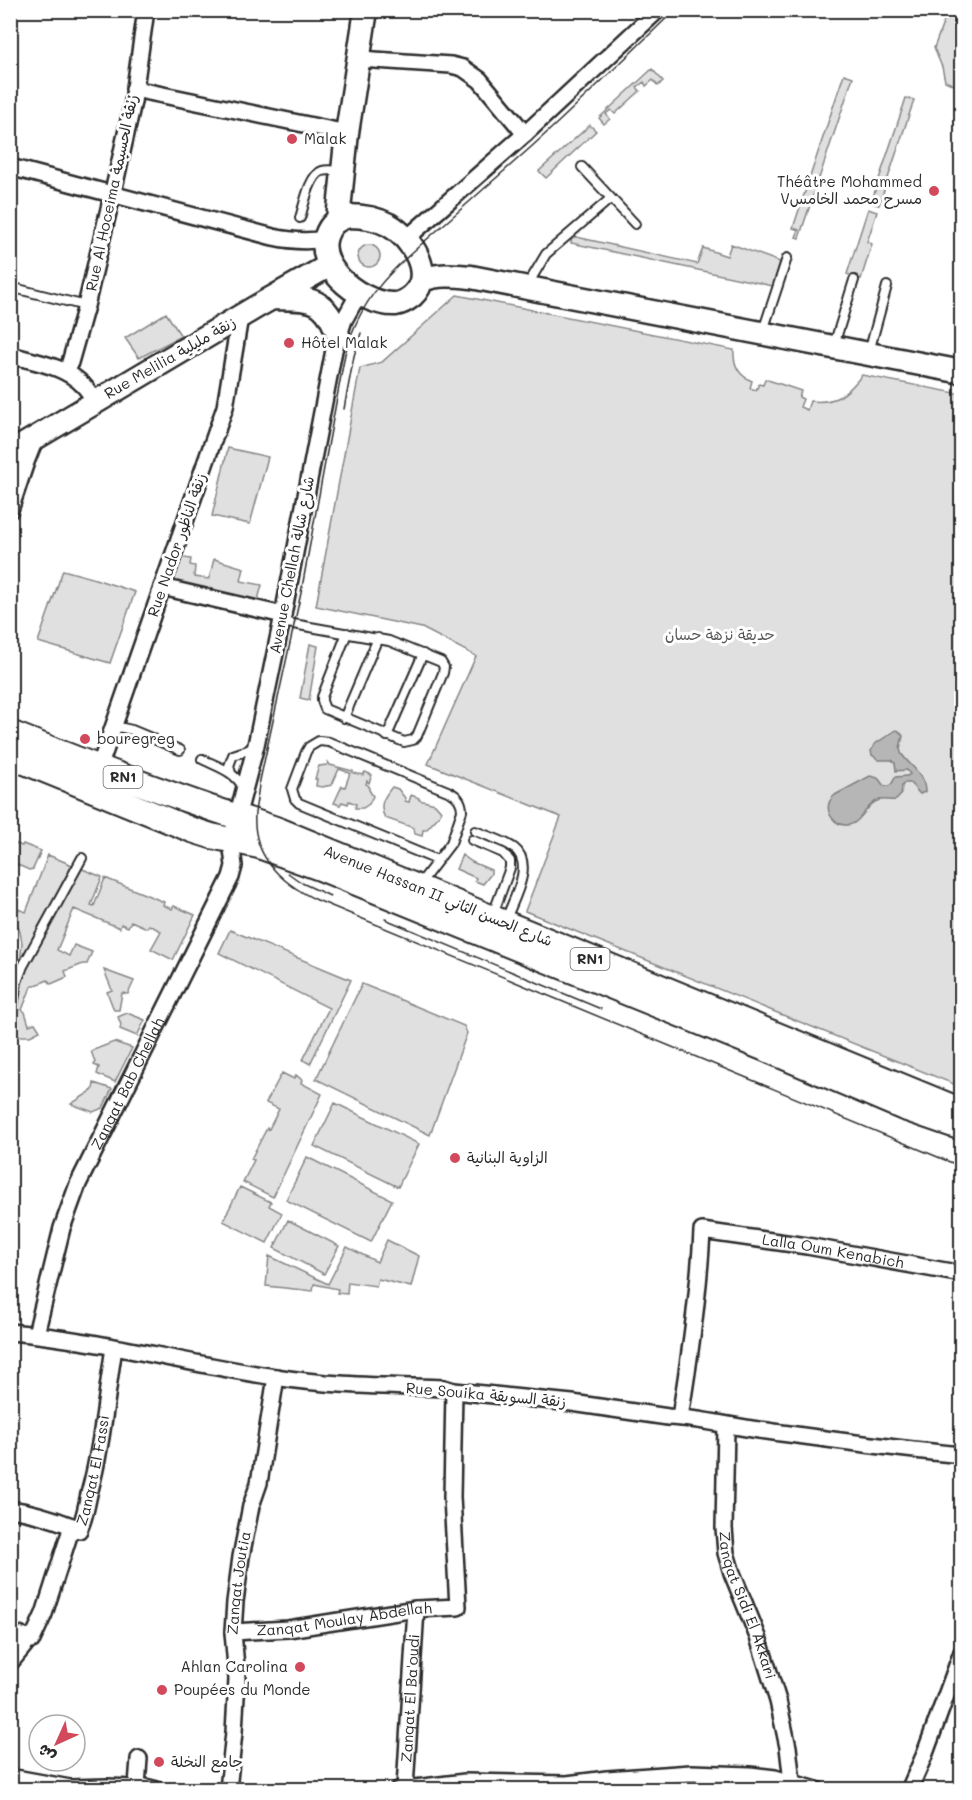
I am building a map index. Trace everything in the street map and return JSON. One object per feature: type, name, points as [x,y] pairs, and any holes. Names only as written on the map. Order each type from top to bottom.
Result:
[{"type":"main road","name":"Avenue Hassan II شارع الحسن الثاني","points":[[10,733],[201,805],[281,831],[962,1111]]},
{"type":"main road","name":"Avenue Hassan II شارع الحسن الثاني","points":[[10,756],[192,830],[259,846],[320,868],[763,1048],[904,1108],[962,1128]]},
{"type":"main road","points":[[904,1108],[926,1123],[962,1138]]},
{"type":"street","name":"Rue Al Hoceima زنقة الحسيمة","points":[[67,373],[87,306],[113,195],[135,89],[146,10]]},
{"type":"street","points":[[338,219],[346,133],[366,11],[359,10]]},
{"type":"street","points":[[406,239],[525,134],[658,10]]},
{"type":"street","points":[[359,59],[451,65],[463,68],[480,80],[525,134]]},
{"type":"street","points":[[135,89],[346,133]]},
{"type":"street","points":[[10,167],[280,239],[310,242],[325,239]]},
{"type":"street","points":[[349,216],[370,218],[390,225],[406,239],[422,268],[422,280],[414,294],[401,303],[385,303],[359,293],[343,281],[326,257],[327,231],[338,219],[349,216]]},
{"type":"street","name":"Rue Melilia زنقة مليلية","points":[[10,453],[330,265]]},
{"type":"street","points":[[422,280],[454,275],[526,287],[962,372]]},
{"type":"street","name":"Avenue Chellah شارع شالة","points":[[231,840],[256,745],[338,335],[359,293]]},
{"type":"street","points":[[271,298],[298,297],[311,300],[331,317],[338,335]]},
{"type":"street","name":"Rue Nador زنقة الناظور","points":[[99,768],[225,407],[240,317]]},
{"type":"street","points":[[10,355],[48,365],[67,373],[84,386],[95,401]]},
{"type":"street","points":[[10,510],[36,437]]},
{"type":"street","points":[[162,587],[282,619]]},
{"type":"street","name":"Zanqat Bab Chellah","points":[[36,1334],[62,1228],[78,1184],[231,877],[234,867],[231,840]]},
{"type":"street","name":"Lalla Oum Kenabich","points":[[680,1418],[692,1340],[702,1232],[807,1246],[962,1274]]},
{"type":"street","name":"Rue Souika زنقة السويقة","points":[[10,1332],[36,1334],[276,1377],[352,1385],[444,1388],[454,1391],[572,1403],[870,1445],[962,1455]]},
{"type":"street","name":"Zanqat El Fassi","points":[[10,1663],[28,1638],[32,1640],[44,1614],[72,1526],[79,1530],[86,1515],[98,1461],[114,1348]]},
{"type":"street","name":"Zanqat Joutia","points":[[228,1790],[237,1679],[233,1632],[241,1557],[251,1506],[259,1483],[276,1377]]},
{"type":"street","name":"Zanqat Moulay Abdellah","points":[[233,1632],[300,1628],[416,1609],[458,1607],[452,1497],[454,1391]]},
{"type":"street","name":"Zanqat Sidi El Akkari","points":[[726,1425],[724,1528],[726,1553],[758,1637],[778,1701],[788,1747],[792,1782]]},
{"type":"street","points":[[10,1509],[49,1517],[72,1526]]},
{"type":"street","name":"Zanqat El Ba'oudi","points":[[402,1789],[416,1609]]},
{"type":"street","points":[[10,1632],[28,1638]]},
{"type":"street","points":[[909,1790],[924,1756],[962,1652]]},
{"type":"street","points":[[10,1777],[70,1788],[136,1788],[139,1759]]},
{"type":"street","points":[[402,1789],[465,1782],[547,1786],[692,1773],[750,1774],[792,1782],[817,1790]]},
{"type":"street","points":[[567,1784],[588,1790]]},
{"type":"street","points":[[137,1785],[157,1790]]},
{"type":"lane","points":[[582,167],[635,224]]},
{"type":"lane","points":[[300,218],[316,175],[328,170],[343,172]]},
{"type":"lane","points":[[526,287],[546,254],[610,199]]},
{"type":"lane","points":[[763,333],[787,258]]},
{"type":"lane","points":[[833,347],[854,280]]},
{"type":"lane","points":[[868,353],[887,286]]},
{"type":"lane","points":[[10,287],[87,306]]},
{"type":"lane","points":[[282,619],[378,638],[441,662],[444,670],[417,736],[413,740],[407,742],[387,736],[324,709],[322,701],[347,633]]},
{"type":"lane","points":[[344,718],[378,638]]},
{"type":"lane","points":[[387,736],[423,654]]},
{"type":"lane","points":[[113,726],[132,730],[180,750]]},
{"type":"lane","points":[[417,887],[452,843],[462,806],[454,794],[329,741],[319,741],[309,747],[293,783],[293,794],[299,803],[437,860]]},
{"type":"lane","points":[[231,773],[229,766],[233,755],[256,745]]},
{"type":"lane","points":[[202,759],[231,773],[239,780],[244,790]]},
{"type":"lane","points":[[475,831],[515,849],[524,862],[523,873],[498,921]]},
{"type":"lane","points":[[472,840],[503,853],[510,861],[498,921]]},
{"type":"lane","points":[[10,1024],[17,982],[23,966],[82,858]]},
{"type":"green space","points":[[946,15],[961,21],[961,88],[945,81],[934,48]]},
{"type":"green space","points":[[652,69],[663,81],[658,86],[653,80],[646,86],[644,82],[637,87],[640,91],[615,114],[611,110],[606,114],[610,119],[604,124],[599,118]]},
{"type":"green space","points":[[844,74],[853,77],[799,238],[796,237],[799,230],[793,228]]},
{"type":"green space","points":[[906,98],[914,100],[879,205],[871,203]]},
{"type":"green space","points":[[590,125],[596,131],[546,178],[539,171]]},
{"type":"green space","points":[[868,209],[877,212],[867,242],[872,244],[861,279],[847,274]]},
{"type":"green space","points":[[572,236],[697,264],[703,248],[727,256],[731,244],[780,262],[773,286],[571,243]]},
{"type":"green space","points":[[365,245],[373,245],[380,252],[380,260],[373,267],[365,267],[358,260],[358,252]]},
{"type":"green space","name":"حديقة نزهة حسان","points":[[457,295],[734,350],[737,369],[752,381],[750,388],[756,390],[759,384],[763,385],[765,379],[801,391],[799,397],[803,399],[800,407],[807,410],[810,401],[827,401],[840,396],[851,388],[862,375],[961,394],[961,1087],[525,911],[561,817],[428,764],[476,656],[422,628],[316,606],[360,368],[382,362]]},
{"type":"green space","points":[[166,313],[181,336],[139,358],[125,338]]},
{"type":"green space","points":[[228,448],[268,457],[250,524],[212,516]]},
{"type":"green space","points":[[179,557],[191,559],[190,565],[195,566],[194,577],[209,579],[214,559],[244,568],[241,581],[262,585],[258,600],[171,583]]},
{"type":"green space","points":[[63,570],[135,592],[110,663],[38,642]]},
{"type":"green space","points":[[310,644],[318,646],[309,700],[300,698]]},
{"type":"green space","points":[[328,762],[330,765],[353,771],[353,773],[363,775],[365,772],[372,775],[369,783],[367,781],[366,784],[373,796],[369,804],[363,808],[355,808],[356,804],[349,801],[348,804],[334,803],[342,786],[345,787],[350,773],[339,769],[332,785],[316,786],[317,779],[315,779],[319,766],[327,765]]},
{"type":"green space","points":[[392,787],[398,789],[405,801],[409,802],[411,795],[419,800],[435,804],[441,811],[426,830],[423,830],[422,836],[415,834],[414,828],[385,818],[382,805]]},
{"type":"green space","points":[[11,839],[15,841],[14,843],[41,851],[33,869],[29,870],[11,862]]},
{"type":"green space","points":[[48,855],[72,865],[20,963],[22,943],[10,906],[26,912]]},
{"type":"green space","points":[[462,855],[491,870],[491,874],[483,884],[475,881],[476,878],[456,869]]},
{"type":"green space","points":[[80,868],[102,877],[91,905],[94,906],[105,878],[164,902],[163,905],[172,909],[174,906],[195,915],[173,960],[151,949],[161,931],[149,925],[147,928],[131,921],[128,927],[121,924],[120,928],[74,909],[57,950],[69,956],[74,945],[92,952],[87,964],[65,971],[67,977],[51,984],[48,980],[31,987],[22,1010],[25,1012],[29,1025],[35,1023],[40,1031],[30,1036],[15,1036],[11,1048],[19,990],[24,973]]},
{"type":"green space","points":[[230,930],[351,980],[310,1064],[303,1060],[329,1008],[219,953]]},
{"type":"green space","points":[[104,970],[134,981],[128,994],[122,993],[119,1010],[114,1010],[107,992],[112,990]]},
{"type":"green space","points":[[362,984],[464,1026],[467,1033],[430,1135],[316,1079]]},
{"type":"green space","points":[[127,1013],[145,1020],[137,1036],[120,1029],[118,1017]]},
{"type":"green space","points":[[114,1042],[132,1048],[115,1082],[97,1074],[99,1067],[94,1065],[91,1051]]},
{"type":"green space","points":[[282,1073],[294,1079],[296,1075],[302,1080],[301,1083],[322,1094],[273,1197],[243,1182],[254,1160],[251,1159],[279,1109],[266,1103]]},
{"type":"green space","points":[[94,1083],[112,1089],[103,1108],[93,1112],[71,1104],[93,1090]]},
{"type":"green space","points":[[335,1103],[419,1144],[398,1187],[314,1146]]},
{"type":"green space","points":[[307,1157],[392,1200],[371,1242],[286,1200]]},
{"type":"green space","points":[[240,1187],[271,1202],[269,1206],[282,1213],[267,1243],[223,1221]]},
{"type":"green space","points":[[288,1220],[339,1246],[324,1274],[274,1248]]},
{"type":"green space","points":[[387,1240],[419,1256],[411,1287],[378,1279],[376,1286],[348,1282],[347,1294],[337,1293],[338,1289],[314,1284],[313,1291],[266,1286],[269,1256],[328,1284],[347,1247],[377,1262]]},
{"type":"shaded area","points":[[896,730],[903,736],[901,753],[920,775],[925,792],[920,794],[910,783],[904,783],[901,795],[896,800],[877,801],[851,824],[845,825],[837,822],[831,817],[828,809],[829,802],[835,795],[870,776],[878,778],[884,786],[888,786],[895,777],[910,774],[907,770],[896,771],[892,760],[879,760],[872,755],[871,751],[875,744]]},
{"type":"tram line","points":[[675,10],[549,131],[396,268],[371,297],[361,314],[345,354],[301,593],[259,785],[255,813],[258,842],[271,866],[281,876],[317,900],[962,1167]]},
{"type":"tram line","points":[[344,409],[354,356],[361,333]]},
{"type":"tram line","points":[[288,873],[302,883],[330,896]]},
{"type":"tram line","points":[[385,919],[601,1009]]},
{"type":"place","name":"Malak","points":[[292,139]]},
{"type":"place","name":"Théâtre Mohammed Vمسرح محمد الخامس","points":[[934,191]]},
{"type":"place","name":"Hôtel Malak","points":[[289,343]]},
{"type":"place","name":"bouregreg","points":[[85,739]]},
{"type":"place","name":"الزاوية البنانية","points":[[455,1158]]},
{"type":"place","name":"Ahlan Carolina","points":[[300,1667]]},
{"type":"place","name":"Poupées du Monde","points":[[162,1690]]},
{"type":"place","name":"جامع النخلة","points":[[159,1762]]}]
